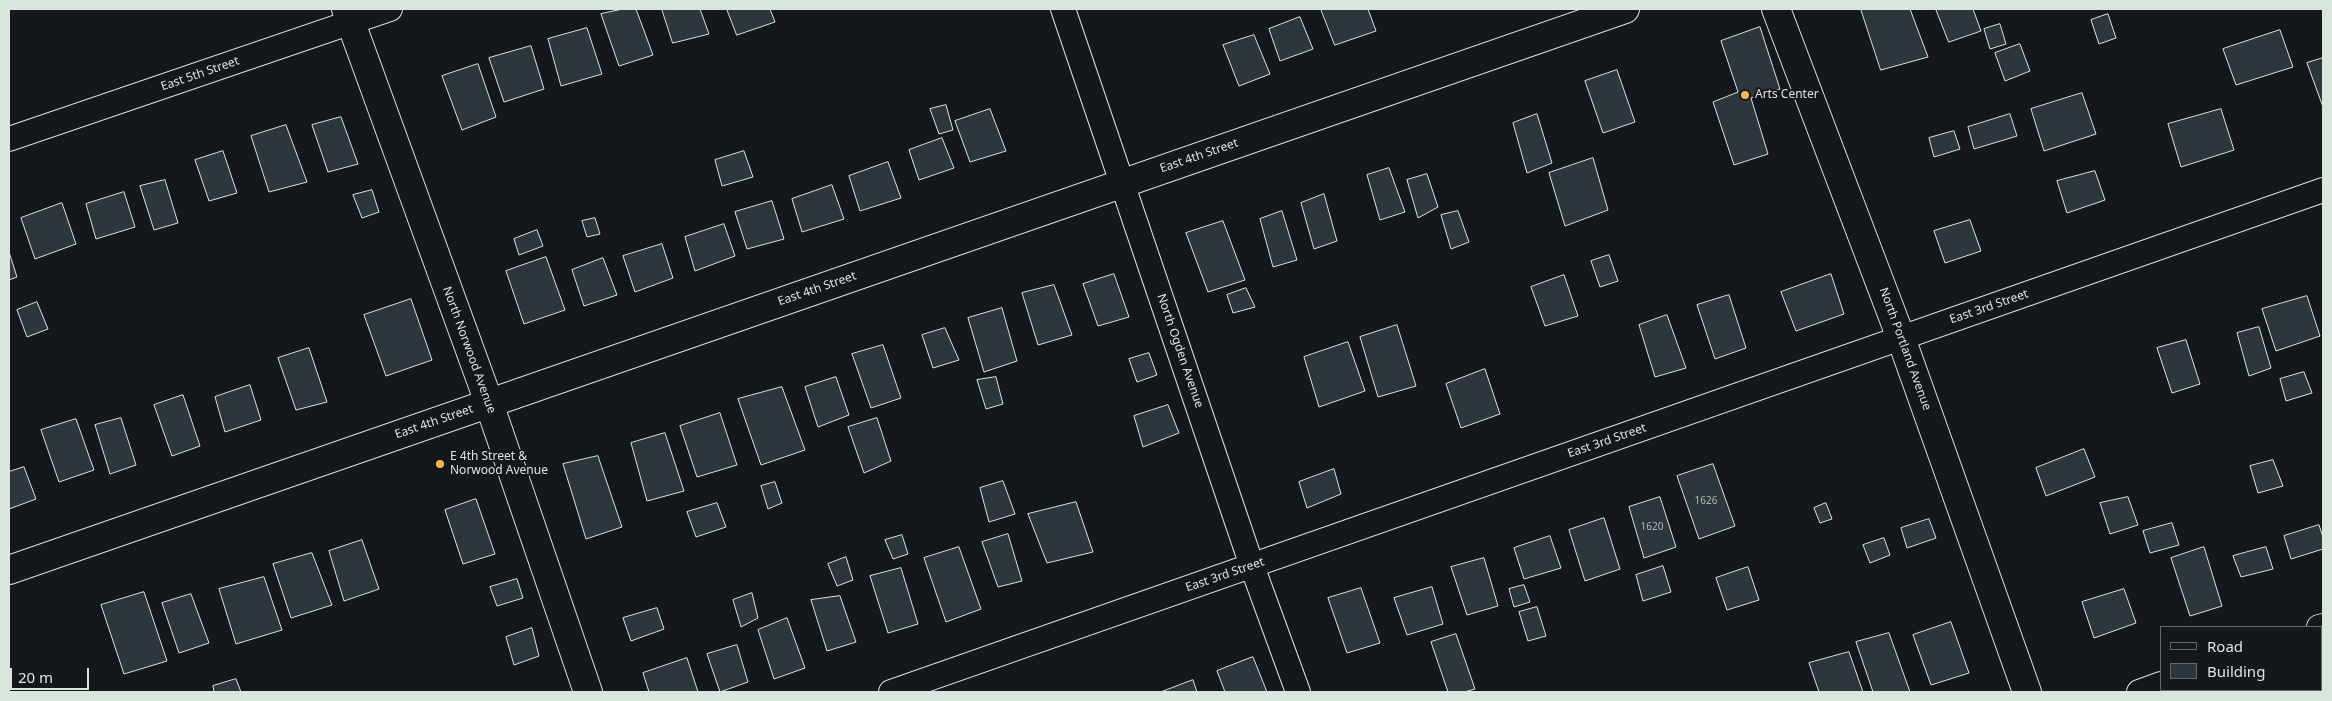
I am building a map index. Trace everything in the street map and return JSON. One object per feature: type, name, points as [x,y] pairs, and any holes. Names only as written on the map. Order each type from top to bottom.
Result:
[{"type":"main road","name":"East 4th Street","points":[[9,570],[1625,9]]},
{"type":"main road","name":"North Portland Avenue","points":[[1776,9],[1901,338],[2028,692]]},
{"type":"main road","name":"North Norwood Avenue","points":[[349,15],[489,403],[588,692]]},
{"type":"street","name":"East 5th Street","points":[[9,139],[349,15],[390,9]]},
{"type":"street","name":"North Ogden Avenue","points":[[1063,9],[1252,566],[1298,692]]},
{"type":"street","name":"East 3rd Street","points":[[891,692],[2323,190]]},
{"type":"street","points":[[2139,692],[2160,684]]},
{"type":"building","points":[[623,9],[636,9],[653,55],[619,66],[601,14]]},
{"type":"building","points":[[662,9],[700,9],[709,34],[673,43]]},
{"type":"building","points":[[727,9],[770,9],[775,22],[737,35]]},
{"type":"building","points":[[1321,9],[1368,9],[1376,31],[1335,45]]},
{"type":"building","points":[[1861,9],[1910,9],[1928,57],[1881,70]]},
{"type":"building","points":[[1936,9],[1973,9],[1981,31],[1949,42]]},
{"type":"building","points":[[2108,14],[2116,38],[2099,44],[2091,20]]},
{"type":"building","points":[[1300,17],[1313,49],[1280,61],[1269,29]]},
{"type":"building","points":[[2000,24],[2006,44],[1990,49],[1984,29]]},
{"type":"building","name":"Arts Center","points":[[1760,27],[1780,89],[1751,98],[1768,154],[1734,165],[1713,102],[1738,92],[1721,41]]},
{"type":"building","points":[[587,28],[602,74],[561,86],[548,39]]},
{"type":"building","points":[[2280,30],[2293,67],[2236,85],[2223,49]]},
{"type":"building","points":[[1254,35],[1270,74],[1239,86],[1223,45]]},
{"type":"building","points":[[2020,44],[2030,71],[2005,81],[1995,53]]},
{"type":"building","points":[[531,46],[544,89],[504,102],[489,58]]},
{"type":"building","points":[[2323,58],[2323,107],[2307,63]]},
{"type":"building","points":[[478,64],[496,117],[462,130],[442,76]]},
{"type":"building","points":[[1617,70],[1635,122],[1603,133],[1585,81]]},
{"type":"building","points":[[2082,93],[2096,134],[2044,151],[2031,109]]},
{"type":"building","points":[[946,105],[953,130],[939,134],[930,109]]},
{"type":"building","points":[[990,109],[1006,151],[970,162],[955,121]]},
{"type":"building","points":[[2221,109],[2234,150],[2181,167],[2168,124]]},
{"type":"building","points":[[1537,114],[1552,163],[1527,173],[1513,123]]},
{"type":"building","points":[[2010,114],[2017,136],[1974,149],[1968,127]]},
{"type":"building","points":[[341,117],[358,164],[328,172],[312,125]]},
{"type":"building","points":[[286,125],[307,182],[269,192],[251,136]]},
{"type":"building","points":[[1954,131],[1960,149],[1934,157],[1929,138]]},
{"type":"building","points":[[942,138],[954,168],[919,180],[909,150]]},
{"type":"building","points":[[223,151],[237,193],[209,201],[195,160]]},
{"type":"building","points":[[744,151],[753,177],[722,186],[715,160]]},
{"type":"building","points":[[1593,158],[1608,210],[1565,226],[1549,173]]},
{"type":"building","points":[[888,162],[901,198],[860,211],[849,176]]},
{"type":"building","points":[[1389,168],[1405,212],[1380,220],[1367,175]]},
{"type":"building","points":[[2095,171],[2105,200],[2067,213],[2057,181]]},
{"type":"building","points":[[1427,174],[1438,207],[1418,218],[1407,180]]},
{"type":"building","points":[[165,180],[178,223],[154,230],[140,186]]},
{"type":"building","points":[[832,185],[844,219],[802,232],[792,199]]},
{"type":"building","points":[[372,190],[379,212],[362,218],[353,195]]},
{"type":"building","points":[[124,192],[135,227],[96,239],[86,204]]},
{"type":"building","points":[[1324,194],[1337,241],[1314,249],[1301,203]]},
{"type":"building","points":[[772,201],[784,239],[747,249],[735,212]]},
{"type":"building","points":[[62,203],[76,244],[35,259],[21,218]]},
{"type":"building","points":[[1282,211],[1297,260],[1273,267],[1260,219]]},
{"type":"building","points":[[1458,211],[1469,242],[1451,249],[1441,215]]},
{"type":"building","points":[[595,218],[600,234],[587,237],[582,221]]},
{"type":"building","points":[[1970,220],[1981,251],[1945,263],[1934,231]]},
{"type":"building","points":[[1223,221],[1245,280],[1208,292],[1186,233]]},
{"type":"building","points":[[724,224],[735,256],[695,271],[685,237]]},
{"type":"building","points":[[537,230],[543,246],[519,255],[514,239]]},
{"type":"building","points":[[662,244],[673,278],[635,292],[623,256]]},
{"type":"building","points":[[9,252],[17,277],[9,280]]},
{"type":"building","points":[[1609,255],[1618,281],[1600,287],[1591,261]]},
{"type":"building","points":[[546,257],[565,310],[524,324],[506,271]]},
{"type":"building","points":[[603,258],[617,295],[584,306],[572,270]]},
{"type":"building","points":[[1114,274],[1129,317],[1098,326],[1083,284]]},
{"type":"building","points":[[1831,274],[1844,314],[1796,331],[1781,292]]},
{"type":"building","points":[[1564,275],[1578,316],[1545,326],[1531,287]]},
{"type":"building","points":[[1054,285],[1072,335],[1038,345],[1022,293]]},
{"type":"building","points":[[1246,288],[1255,307],[1233,313],[1227,295]]},
{"type":"building","points":[[1729,295],[1746,348],[1715,359],[1697,305]]},
{"type":"building","points":[[2307,296],[2320,336],[2276,351],[2262,309]]},
{"type":"building","points":[[411,299],[432,360],[386,376],[364,315]]},
{"type":"building","points":[[37,302],[48,329],[27,337],[17,310]]},
{"type":"building","points":[[1002,308],[1017,361],[984,372],[968,318]]},
{"type":"building","points":[[1667,315],[1686,368],[1655,377],[1639,325]]},
{"type":"building","points":[[1397,325],[1416,386],[1378,397],[1360,337]]},
{"type":"building","points":[[2259,327],[2271,368],[2249,376],[2237,333]]},
{"type":"building","points":[[945,328],[959,360],[933,368],[922,335]]},
{"type":"building","points":[[2186,340],[2200,384],[2172,393],[2157,348]]},
{"type":"building","points":[[1348,342],[1365,391],[1319,407],[1304,357]]},
{"type":"building","points":[[883,345],[901,398],[871,408],[852,354]]},
{"type":"building","points":[[309,348],[327,402],[296,410],[278,358]]},
{"type":"building","points":[[1149,353],[1157,375],[1137,382],[1129,359]]},
{"type":"building","points":[[1485,369],[1500,414],[1461,428],[1446,384]]},
{"type":"building","points":[[2304,372],[2312,393],[2286,401],[2280,379]]},
{"type":"building","points":[[836,377],[849,415],[818,427],[805,387]]},
{"type":"building","points":[[996,377],[1003,404],[986,409],[977,380]]},
{"type":"building","points":[[250,385],[261,420],[225,432],[215,397]]},
{"type":"building","points":[[782,387],[805,450],[761,465],[738,399]]},
{"type":"building","points":[[183,395],[200,446],[172,456],[154,405]]},
{"type":"building","points":[[1168,405],[1179,433],[1143,447],[1134,416]]},
{"type":"building","points":[[720,413],[737,465],[697,477],[680,426]]},
{"type":"building","points":[[121,418],[136,465],[110,474],[95,425]]},
{"type":"building","points":[[877,418],[891,461],[864,473],[848,427]]},
{"type":"building","points":[[76,419],[94,470],[59,482],[41,430]]},
{"type":"building","points":[[665,433],[684,491],[647,501],[631,443]]},
{"type":"building","points":[[2084,449],[2095,477],[2046,496],[2036,468]]},
{"type":"building","points":[[598,456],[622,527],[586,539],[563,464]]},
{"type":"building","points":[[2273,460],[2283,486],[2258,493],[2250,466]]},
{"type":"building","points":[[1713,464],[1735,526],[1699,539],[1677,476]]},
{"type":"building","points":[[24,467],[36,499],[9,509],[9,472]]},
{"type":"building","points":[[1334,469],[1341,494],[1307,508],[1299,482]]},
{"type":"building","points":[[1003,481],[1015,514],[989,522],[980,488]]},
{"type":"building","points":[[775,482],[782,503],[768,509],[761,486]]},
{"type":"building","points":[[1660,497],[1676,547],[1644,558],[1629,507]]},
{"type":"building","points":[[2128,497],[2138,525],[2110,534],[2100,503]]},
{"type":"building","points":[[476,499],[495,554],[463,564],[445,510]]},
{"type":"building","points":[[1076,502],[1093,552],[1047,563],[1028,514]]},
{"type":"building","points":[[717,503],[726,527],[696,537],[687,512]]},
{"type":"building","points":[[1826,503],[1832,519],[1820,523],[1814,508]]},
{"type":"building","points":[[1604,518],[1620,569],[1585,581],[1569,530]]},
{"type":"building","points":[[1929,519],[1936,538],[1907,548],[1901,528]]},
{"type":"building","points":[[2172,523],[2179,545],[2150,553],[2143,531]]},
{"type":"building","points":[[2319,525],[2323,537],[2323,549],[2291,559],[2284,536]]},
{"type":"building","points":[[1008,534],[1022,581],[998,587],[982,542]]},
{"type":"building","points":[[902,535],[908,554],[893,559],[885,540]]},
{"type":"building","points":[[1550,536],[1561,568],[1524,579],[1514,548]]},
{"type":"building","points":[[1884,538],[1890,555],[1870,563],[1863,545]]},
{"type":"building","points":[[362,540],[379,589],[344,601],[329,551]]},
{"type":"building","points":[[959,547],[981,609],[946,622],[924,558]]},
{"type":"building","points":[[2204,547],[2222,606],[2190,616],[2171,558]]},
{"type":"building","points":[[2266,547],[2273,569],[2241,577],[2233,556]]},
{"type":"building","points":[[312,553],[332,605],[291,618],[273,564]]},
{"type":"building","points":[[846,557],[853,580],[837,586],[828,564]]},
{"type":"building","points":[[1484,558],[1498,606],[1467,615],[1451,567]]},
{"type":"building","points":[[1663,566],[1671,592],[1643,601],[1636,575]]},
{"type":"building","points":[[1748,567],[1759,600],[1727,610],[1716,578]]},
{"type":"building","points":[[901,568],[918,624],[888,633],[870,576]]},
{"type":"building","points":[[264,577],[282,630],[236,644],[219,589]]},
{"type":"building","points":[[517,579],[523,598],[497,606],[490,587]]},
{"type":"building","points":[[1524,585],[1530,602],[1514,607],[1509,589]]},
{"type":"building","points":[[1432,587],[1443,624],[1407,635],[1394,598]]},
{"type":"building","points":[[1361,588],[1380,643],[1347,653],[1328,598]]},
{"type":"building","points":[[2124,589],[2136,623],[2094,638],[2082,602]]},
{"type":"building","points":[[144,592],[167,661],[124,674],[101,605]]},
{"type":"building","points":[[752,593],[758,618],[741,627],[733,600]]},
{"type":"building","points":[[191,594],[209,643],[179,653],[162,603]]},
{"type":"building","points":[[840,596],[856,642],[827,651],[811,600]]},
{"type":"building","points":[[1537,607],[1546,636],[1528,641],[1519,612]]},
{"type":"building","points":[[657,608],[664,629],[631,641],[623,618]]},
{"type":"building","points":[[787,618],[805,668],[774,679],[758,630]]},
{"type":"building","points":[[1951,622],[1969,673],[1931,685],[1913,635]]},
{"type":"building","points":[[532,628],[539,656],[514,665],[506,637]]},
{"type":"building","points":[[1889,633],[1910,692],[1873,692],[1856,642]]},
{"type":"building","points":[[1456,634],[1475,689],[1464,692],[1448,692],[1431,642]]},
{"type":"building","points":[[737,645],[748,682],[720,692],[707,654]]},
{"type":"building","points":[[1849,652],[1863,692],[1819,692],[1809,663]]},
{"type":"building","points":[[1253,657],[1267,692],[1225,692],[1217,671]]},
{"type":"building","points":[[687,658],[698,692],[649,692],[643,673]]},
{"type":"building","points":[[236,679],[241,692],[214,692],[213,686]]},
{"type":"building","points":[[1193,680],[1197,692],[1161,692]]},
{"type":"place","name":"Arts Center","points":[[1745,95]]},
{"type":"place","name":"E 4th Street & Norwood Avenue","points":[[440,464]]}]
